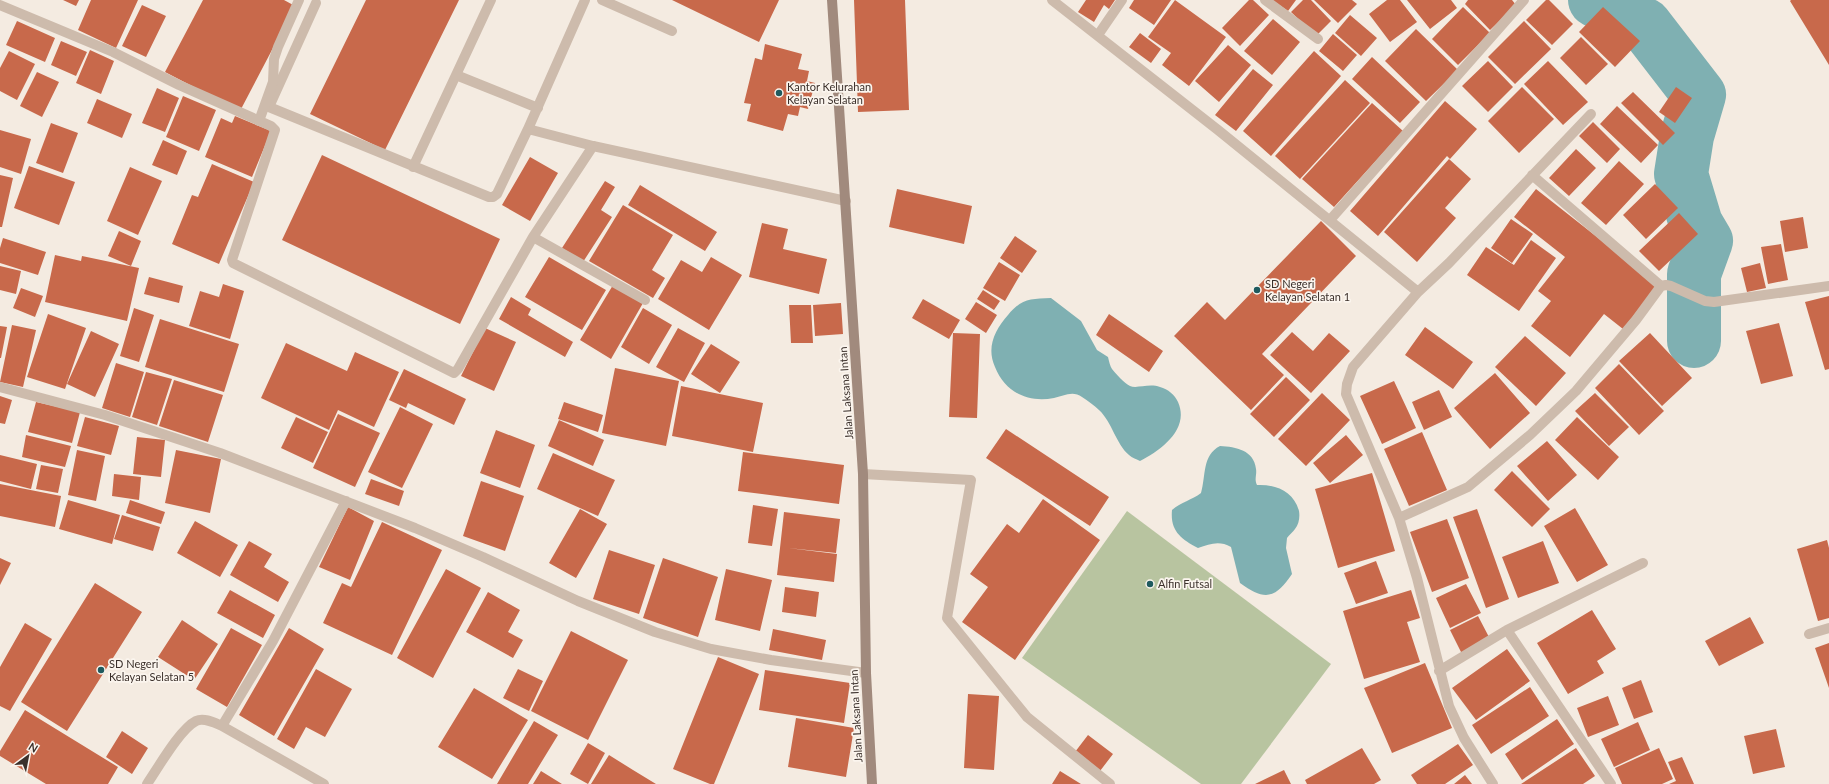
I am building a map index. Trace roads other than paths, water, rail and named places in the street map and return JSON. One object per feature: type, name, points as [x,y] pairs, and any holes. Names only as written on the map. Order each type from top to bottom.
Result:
[{"type":"street","points":[[259,121],[273,82],[274,59],[299,0]]},
{"type":"street","points":[[413,166],[491,0]]},
{"type":"street","points":[[316,3],[269,107],[493,197],[497,194],[538,108],[585,0]]},
{"type":"street","points":[[602,0],[672,31]]},
{"type":"street","name":"Jalan Laksana Intan","points":[[832,0],[864,474],[866,672],[872,784]]},
{"type":"street","points":[[1052,0],[1330,220],[1418,292]]},
{"type":"street","points":[[1098,35],[1122,0]]},
{"type":"street","points":[[1265,0],[1318,39]]},
{"type":"street","points":[[1330,220],[1524,0]]},
{"type":"street","points":[[0,5],[106,48],[179,85],[271,126],[275,130],[232,260],[233,264],[454,373],[458,369],[533,237],[593,146]]},
{"type":"street","points":[[456,75],[538,108]]},
{"type":"street","points":[[1493,784],[1464,738],[1449,706],[1439,671],[1417,578],[1399,518],[1346,394],[1347,384],[1353,368],[1418,292],[1449,263],[1591,114]]},
{"type":"street","points":[[528,129],[593,146],[846,201]]},
{"type":"street","points":[[1532,175],[1666,286],[1705,301],[1734,301],[1829,286]]},
{"type":"street","points":[[533,237],[645,300]]},
{"type":"street","points":[[1399,518],[1468,487],[1530,435],[1576,391],[1666,286]]},
{"type":"street","points":[[0,387],[105,415],[220,453],[346,501],[484,557],[578,600],[655,632],[710,649],[771,660],[866,672]]},
{"type":"street","points":[[864,474],[971,480],[948,618],[1026,717],[1110,784]]},
{"type":"street","points":[[222,726],[273,641],[346,501]]},
{"type":"street","points":[[1439,671],[1507,630],[1643,563]]},
{"type":"street","points":[[1809,634],[1829,628]]},
{"type":"street","points":[[1507,630],[1611,784]]},
{"type":"street","points":[[147,784],[184,731],[197,720],[206,720],[222,726],[324,784]]},
{"type":"water","points":[[1051,298],[1081,321],[1097,350],[1108,357],[1112,369],[1126,383],[1133,387],[1156,386],[1163,388],[1177,399],[1181,412],[1177,430],[1164,445],[1140,461],[1129,455],[1099,410],[1079,395],[1068,394],[1044,399],[1026,397],[1011,389],[999,376],[992,360],[991,353],[993,339],[1003,321],[1013,309],[1022,302],[1032,299]]},
{"type":"water","points":[[1220,446],[1232,447],[1248,454],[1255,463],[1257,485],[1271,486],[1283,490],[1289,494],[1297,504],[1299,518],[1294,530],[1287,538],[1286,548],[1292,574],[1275,593],[1263,595],[1256,593],[1240,583],[1231,547],[1218,543],[1198,548],[1182,538],[1178,534],[1173,524],[1172,510],[1201,493],[1207,460],[1214,450]]},
{"type":"waterway","points":[[1595,0],[1645,25],[1699,95],[1687,136],[1681,174],[1696,224],[1706,241],[1694,274],[1694,341]]},
{"type":"place","name":"Kantor Kelurahan Kelayan Selatan","points":[[779,93]]},
{"type":"place","name":"SD Negeri Kelayan Selatan 1","points":[[1257,290]]},
{"type":"place","name":"Alfin Futsal","points":[[1150,584]]},
{"type":"place","name":"SD Negeri Kelayan Selatan 5","points":[[101,670]]}]
